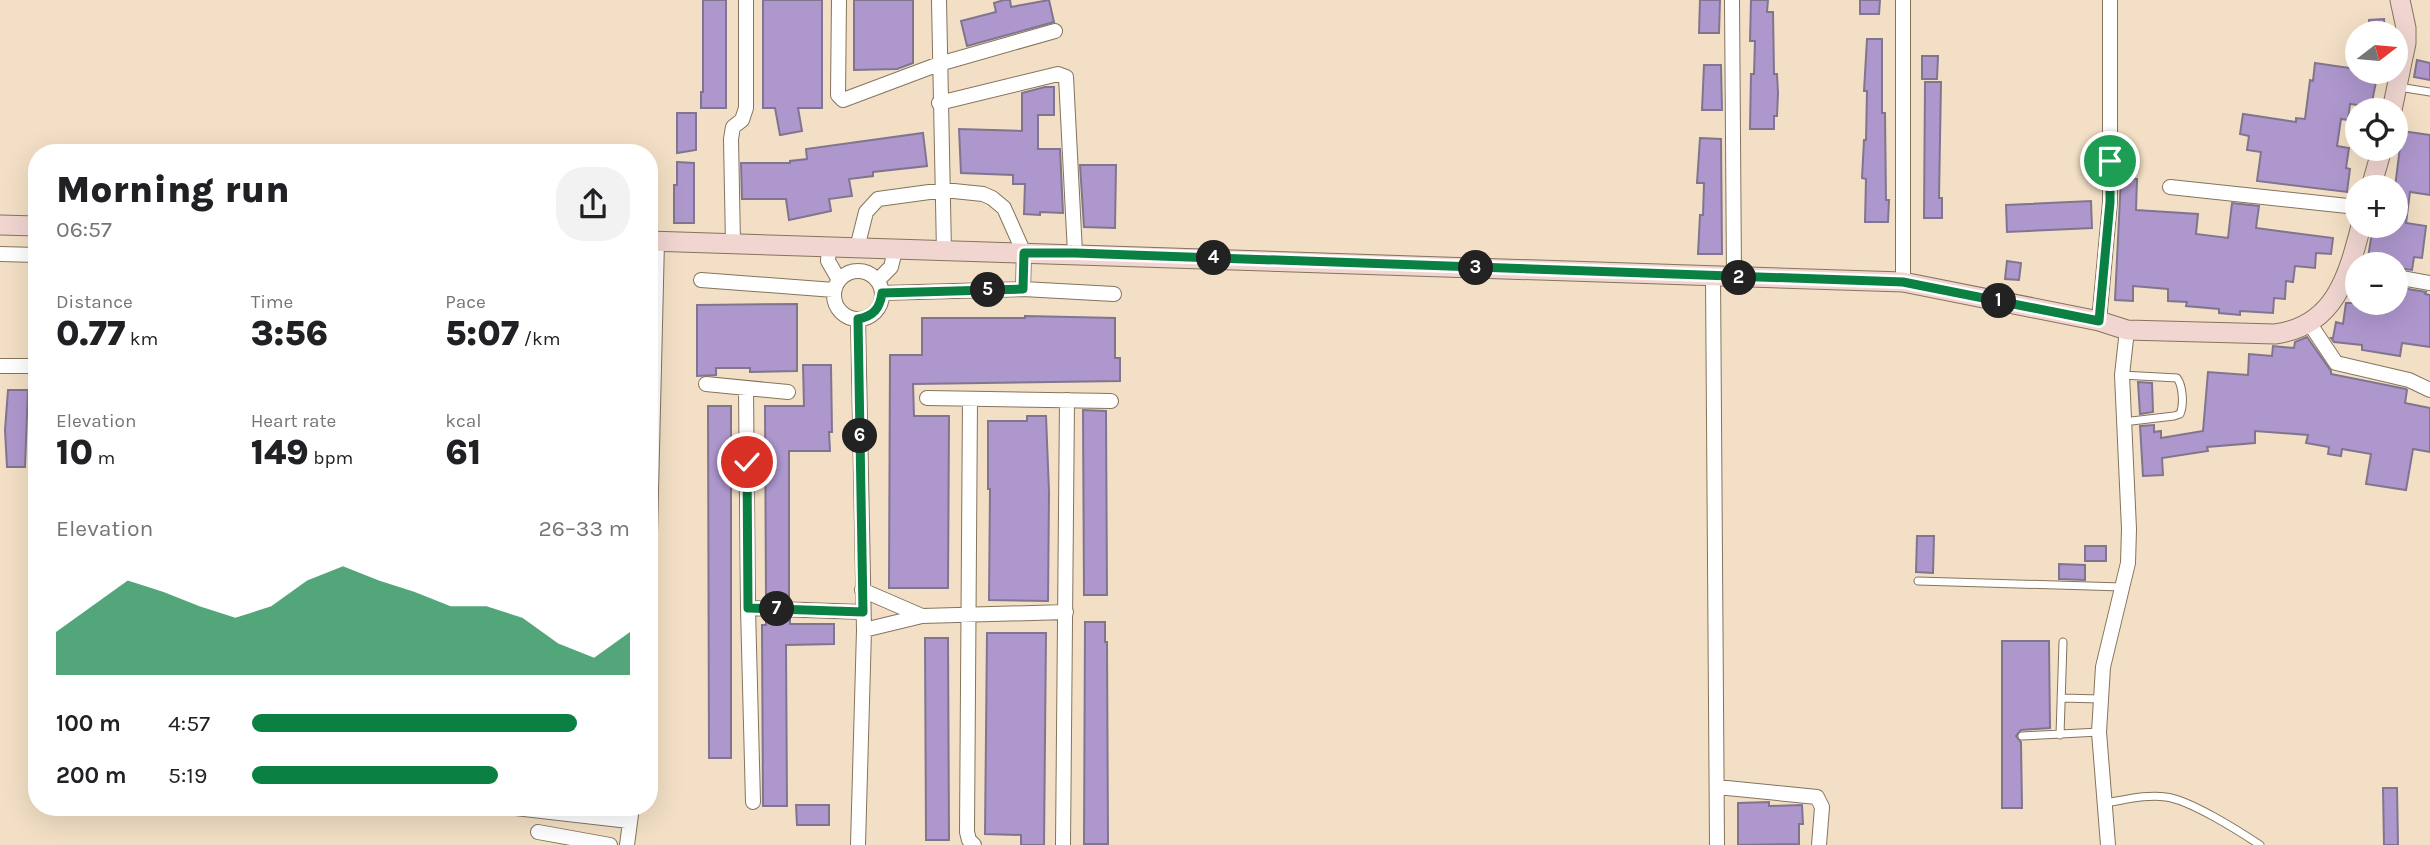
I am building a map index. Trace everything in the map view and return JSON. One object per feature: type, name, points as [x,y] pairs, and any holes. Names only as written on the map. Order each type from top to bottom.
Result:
[{"type":"street","points":[[733,244],[731,139],[733,127],[742,120],[746,108],[747,0]]},
{"type":"street","points":[[839,0],[838,95],[846,100],[1055,32]]},
{"type":"street","points":[[939,0],[944,252]]},
{"type":"street","points":[[1732,0],[1734,277]]},
{"type":"street","points":[[1903,0],[1903,282]]},
{"type":"street","points":[[2099,321],[2110,202],[2110,0]]},
{"type":"street","points":[[2395,98],[2406,36],[2400,0]]},
{"type":"street","points":[[940,100],[1058,74],[1066,77],[1075,253]]},
{"type":"street","points":[[2170,187],[2345,206]]},
{"type":"street","points":[[857,248],[866,212],[878,199],[944,190],[982,194],[1004,208],[1024,253],[1023,289]]},
{"type":"street","points":[[0,225],[28,226]]},
{"type":"street","points":[[658,241],[1903,282],[2099,321],[2127,330],[2275,334],[2310,324],[2326,309],[2345,282]]},
{"type":"street","points":[[829,247],[828,261],[836,285],[834,299],[842,313],[858,319],[868,317],[881,303],[880,286],[891,267],[895,250]]},
{"type":"street","points":[[0,254],[28,255]]},
{"type":"street","points":[[701,280],[836,285],[847,273],[858,271],[869,273],[880,286],[1023,289],[1114,295]]},
{"type":"street","points":[[1713,276],[1717,845]]},
{"type":"street","points":[[2408,279],[2430,283]]},
{"type":"street","points":[[858,319],[864,630],[858,842]]},
{"type":"street","points":[[2310,324],[2336,363],[2409,380],[2430,390]]},
{"type":"street","points":[[2108,845],[2099,732],[2104,667],[2128,563],[2122,375],[2127,330]]},
{"type":"street","points":[[0,366],[28,366]]},
{"type":"street","points":[[706,384],[788,392]]},
{"type":"street","points":[[746,388],[753,802]]},
{"type":"street","points":[[927,398],[1111,401]]},
{"type":"street","points":[[970,399],[967,832],[969,841],[974,845]]},
{"type":"street","points":[[1063,845],[1067,400]]},
{"type":"street","points":[[862,590],[922,616]]},
{"type":"street","points":[[748,608],[863,612]]},
{"type":"street","points":[[864,630],[922,616],[1066,612]]},
{"type":"street","points":[[1717,787],[1817,796],[1822,807],[1819,845]]},
{"type":"street","points":[[627,845],[631,816]]},
{"type":"street","points":[[538,832],[610,845]]},
{"type":"lane","points":[[2398,87],[2430,92]]},
{"type":"lane","points":[[2122,375],[2177,378],[2181,383],[2182,409],[2180,414],[2174,416],[2123,422]]},
{"type":"lane","points":[[1918,581],[2122,587]]},
{"type":"lane","points":[[2060,735],[2063,642]]},
{"type":"lane","points":[[2061,698],[2101,699]]},
{"type":"lane","points":[[2022,736],[2099,732]]},
{"type":"lane","points":[[2104,803],[2168,797],[2229,826],[2260,845]]},
{"type":"building","points":[[703,0],[726,0],[726,108],[701,108]]},
{"type":"building","points":[[763,0],[822,0],[822,108],[798,108],[802,131],[780,135],[775,108],[763,108]]},
{"type":"building","points":[[854,0],[913,0],[913,63],[897,69],[854,70]]},
{"type":"building","points":[[1010,0],[1011,7],[1049,0],[1054,22],[967,46],[961,21],[996,12],[994,3]]},
{"type":"building","points":[[1700,0],[1720,0],[1719,33],[1699,33]]},
{"type":"building","points":[[1751,0],[1768,0],[1767,12],[1773,12],[1774,74],[1777,74],[1778,93],[1774,129],[1750,129],[1751,74],[1754,74],[1755,41],[1750,41]]},
{"type":"building","points":[[1860,0],[1880,0],[1879,14],[1860,14]]},
{"type":"building","points":[[1867,39],[1882,39],[1882,113],[1885,113],[1888,222],[1865,222],[1866,179],[1862,178],[1866,140],[1867,91],[1864,91]]},
{"type":"building","points":[[1922,56],[1938,56],[1937,79],[1922,79]]},
{"type":"building","points":[[2417,60],[2430,63],[2430,80],[2414,77]]},
{"type":"building","points":[[2315,63],[2345,67],[2345,84],[2376,84],[2373,98],[2345,98],[2345,120],[2341,119],[2337,146],[2345,147],[2346,168],[2350,169],[2349,175],[2345,175],[2345,192],[2257,181],[2261,152],[2247,150],[2249,136],[2240,134],[2243,114],[2296,122],[2296,118],[2305,119],[2310,80],[2313,81]]},
{"type":"building","points":[[1704,65],[1721,65],[1722,110],[1702,110]]},
{"type":"building","points":[[1925,82],[1941,82],[1939,198],[1942,198],[1942,218],[1924,218]]},
{"type":"building","points":[[1054,87],[1054,115],[1038,115],[1038,149],[1060,149],[1063,213],[1024,214],[1025,184],[1013,184],[1013,175],[961,173],[959,129],[1022,131],[1022,93]]},
{"type":"building","points":[[677,113],[696,113],[696,150],[677,153]]},
{"type":"building","points":[[2408,132],[2430,135],[2430,195],[2410,192],[2408,208],[2408,175],[2396,175],[2398,161],[2408,161]]},
{"type":"building","points":[[923,133],[927,166],[873,172],[873,176],[849,179],[852,196],[829,199],[831,211],[789,220],[786,199],[742,199],[741,163],[790,163],[807,159],[806,149]]},
{"type":"building","points":[[1700,138],[1721,139],[1722,254],[1698,254],[1704,183],[1697,183]]},
{"type":"building","points":[[677,162],[694,163],[694,223],[674,223]]},
{"type":"building","points":[[1080,165],[1116,165],[1115,228],[1084,227]]},
{"type":"building","points":[[2121,178],[2137,179],[2136,210],[2198,214],[2196,234],[2228,238],[2232,203],[2259,206],[2256,228],[2333,238],[2331,254],[2316,253],[2315,268],[2295,266],[2293,282],[2286,281],[2285,299],[2274,298],[2273,313],[2219,313],[2219,309],[2186,306],[2187,302],[2168,301],[2168,289],[2133,286],[2133,301],[2115,300]]},
{"type":"building","points":[[2091,201],[2092,228],[2007,232],[2006,205]]},
{"type":"building","points":[[2408,223],[2426,226],[2422,258],[2414,257],[2412,270],[2408,270],[2408,252],[2369,252],[2371,238],[2408,238]]},
{"type":"building","points":[[2007,261],[2021,263],[2019,280],[2005,279]]},
{"type":"building","points":[[2408,289],[2430,295],[2430,347],[2402,343],[2400,356],[2362,350],[2362,345],[2334,342],[2331,338],[2336,322],[2343,324],[2345,310],[2345,315],[2408,315]]},
{"type":"building","points":[[797,304],[797,371],[750,372],[750,368],[716,368],[716,375],[697,376],[697,305]]},
{"type":"building","points":[[922,318],[1115,318],[1115,358],[1120,358],[1120,381],[913,384],[914,416],[949,416],[948,588],[889,588],[890,355],[922,355]]},
{"type":"building","points":[[2307,337],[2331,374],[2406,389],[2405,403],[2430,408],[2430,452],[2413,449],[2406,490],[2366,484],[2371,454],[2342,449],[2341,456],[2328,454],[2329,447],[2306,443],[2308,435],[2255,431],[2255,443],[2207,447],[2208,451],[2162,458],[2163,475],[2143,476],[2140,426],[2154,425],[2154,432],[2161,431],[2161,438],[2203,431],[2208,372],[2248,375],[2249,354],[2272,356],[2273,346],[2294,348],[2295,342]]},
{"type":"building","points":[[803,365],[831,365],[830,451],[789,451],[789,600],[766,599],[765,406],[804,406]]},
{"type":"building","points":[[2138,382],[2152,383],[2153,412],[2140,414]]},
{"type":"building","points":[[8,390],[28,390],[25,467],[7,467],[5,430]]},
{"type":"building","points":[[708,406],[731,406],[731,758],[709,758]]},
{"type":"building","points":[[1083,410],[1106,411],[1107,595],[1084,595]]},
{"type":"building","points":[[1027,416],[1046,416],[1049,492],[1048,601],[989,600],[988,421],[1027,421]]},
{"type":"building","points":[[1917,536],[1934,536],[1933,573],[1916,572]]},
{"type":"building","points":[[2085,546],[2106,546],[2106,561],[2085,561]]},
{"type":"building","points":[[2059,564],[2085,565],[2085,580],[2059,579]]},
{"type":"building","points":[[766,618],[790,619],[790,624],[834,624],[834,644],[786,645],[787,806],[763,806],[762,625],[766,625]]},
{"type":"building","points":[[1085,622],[1105,622],[1108,844],[1084,844]]},
{"type":"building","points":[[987,633],[1046,633],[1044,845],[1021,845],[1021,835],[985,834]]},
{"type":"building","points":[[925,638],[948,638],[949,840],[926,840]]},
{"type":"building","points":[[2002,641],[2049,641],[2050,728],[2021,730],[2016,736],[2021,742],[2022,808],[2002,808]]},
{"type":"building","points":[[2383,788],[2397,788],[2398,845],[2384,845]]},
{"type":"building","points":[[1769,802],[1769,806],[1802,805],[1803,824],[1799,824],[1799,844],[1738,845],[1738,803]]},
{"type":"building","points":[[796,805],[829,805],[829,825],[797,825]]},
{"type":"route","points":[[747,462],[748,608],[863,612],[858,319],[868,317],[876,311],[881,303],[882,293],[1023,289],[1024,253],[1075,253],[1903,282],[2099,321],[2110,202],[2110,161]]}]
